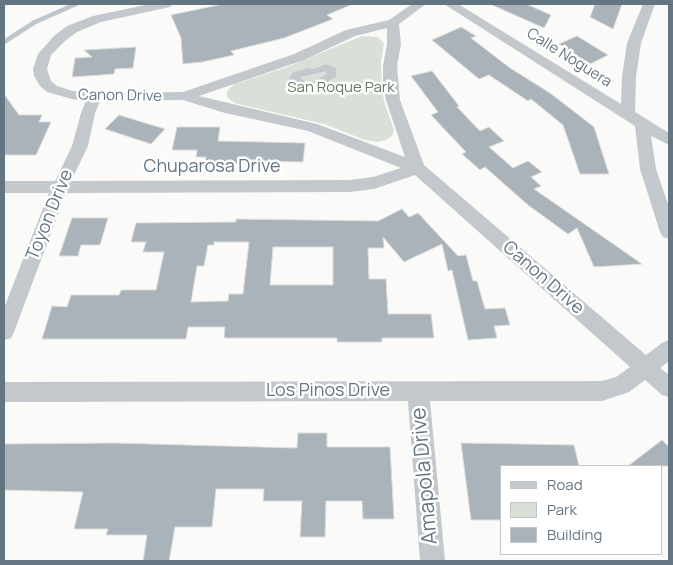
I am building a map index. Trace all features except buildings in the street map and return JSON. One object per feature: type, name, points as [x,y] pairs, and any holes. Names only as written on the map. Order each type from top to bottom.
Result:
[{"type":"street","name":"Canon Drive","points":[[166,4],[97,19],[72,29],[51,45],[45,54],[40,68],[40,76],[45,83],[61,93],[95,97],[184,96],[225,108],[312,127],[417,168],[669,388]]},
{"type":"street","name":"Canon Drive","points":[[184,96],[299,57],[351,33],[393,23],[420,4]]},
{"type":"street","name":"Calle Noguera","points":[[450,4],[669,140]]},
{"type":"street","points":[[649,4],[634,43],[629,77],[635,118],[648,168],[669,232]]},
{"type":"street","name":"Canon Drive","points":[[393,23],[394,44],[390,66],[390,83],[393,100],[417,168]]},
{"type":"street","name":"Toyon Drive","points":[[4,332],[60,187],[80,146],[88,113],[95,97]]},
{"type":"street","name":"Chuparosa Drive","points":[[4,187],[349,186],[374,183],[417,168]]},
{"type":"street","points":[[647,368],[669,349]]},
{"type":"street","name":"Los Pinos Drive","points":[[4,392],[602,391],[622,385],[647,368]]},
{"type":"street","name":"Amapola Drive","points":[[418,390],[433,561]]},
{"type":"green space","name":"San Roque Park","points":[[362,36],[378,37],[384,43],[381,62],[382,90],[394,130],[392,136],[386,140],[378,142],[365,140],[324,124],[234,103],[227,97],[227,91],[235,84],[287,67]]},
{"type":"waterway","points":[[4,42],[35,22],[76,4]]}]
